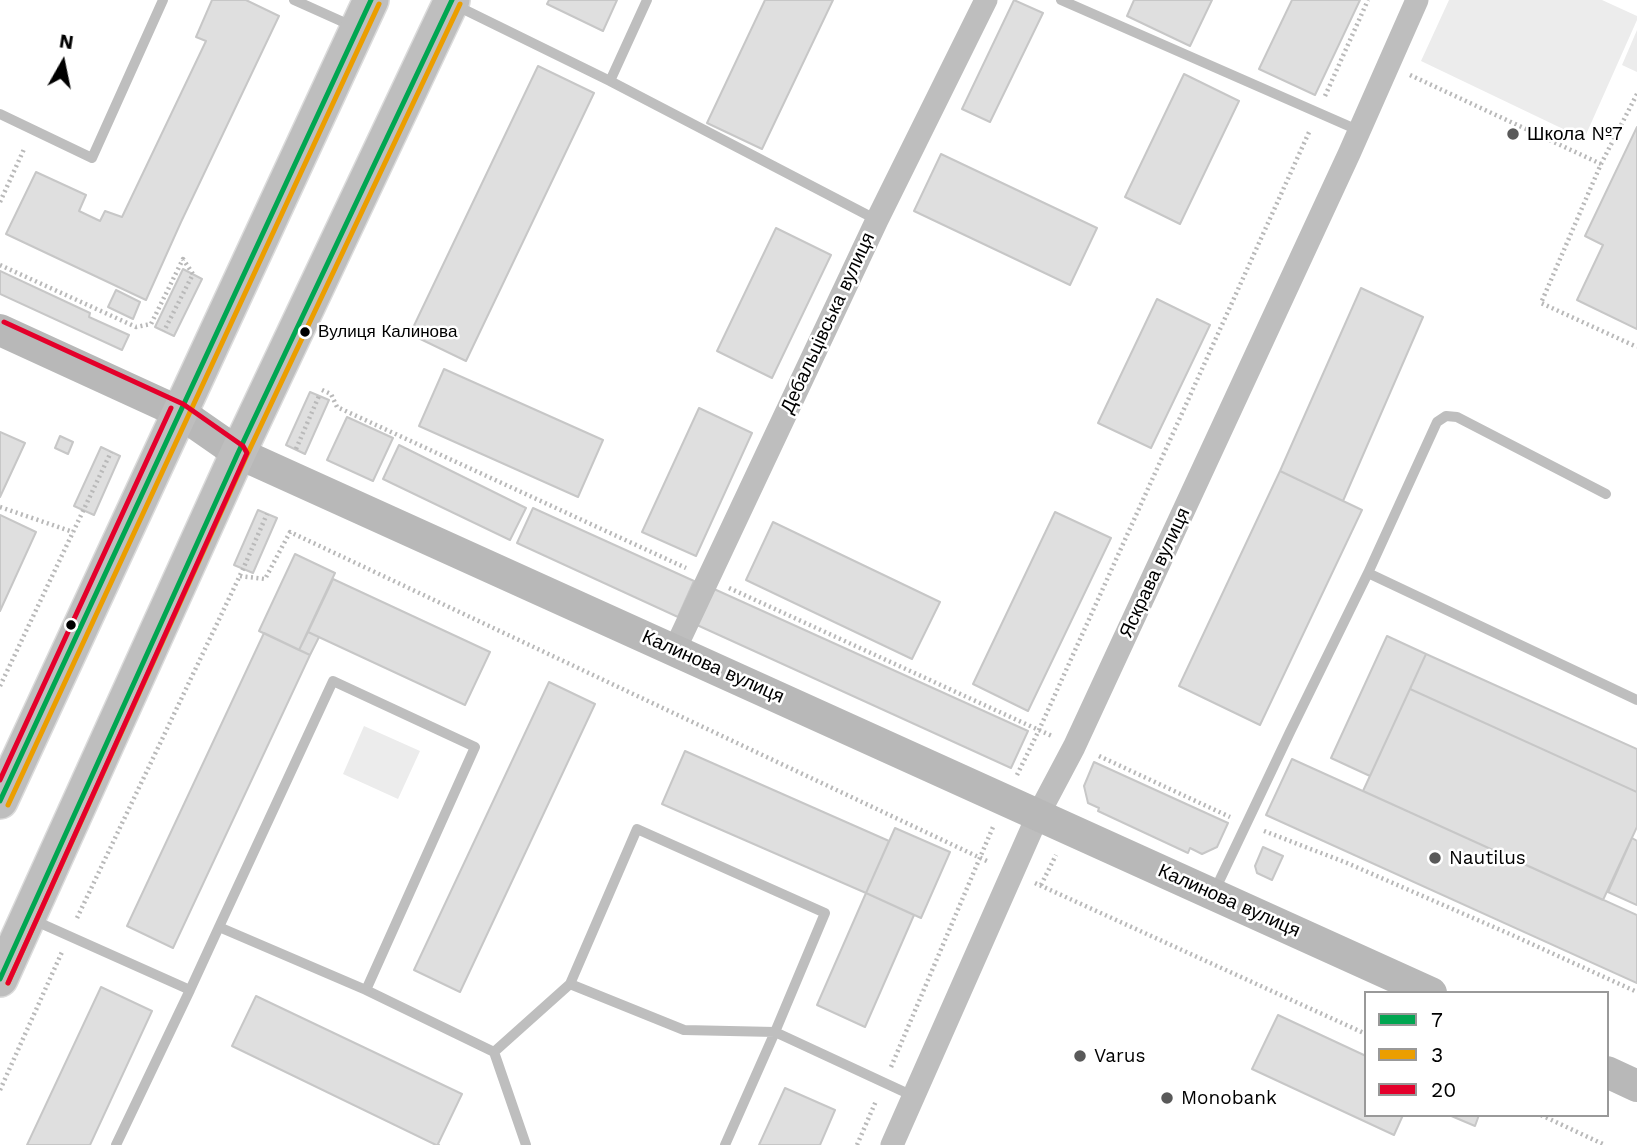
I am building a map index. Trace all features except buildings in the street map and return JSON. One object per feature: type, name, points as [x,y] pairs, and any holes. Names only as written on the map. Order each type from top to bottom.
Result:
[{"type":"main road","points":[[0,979],[238,453],[452,2]]},
{"type":"main road","points":[[0,801],[365,15]]},
{"type":"street","name":"Дебальцівська вулиця","points":[[675,649],[877,220],[986,0]]},
{"type":"street","name":"Яскрава вулиця","points":[[892,1145],[1038,815],[1080,734],[1360,131],[1417,0]]},
{"type":"street","name":"Калинова вулиця","points":[[0,330],[179,412],[238,453],[1427,991]]},
{"type":"street","points":[[1609,1073],[1637,1086]]},
{"type":"lane","points":[[0,114],[92,158],[163,0]]},
{"type":"lane","points":[[294,0],[365,15]]},
{"type":"lane","points":[[610,81],[648,0]]},
{"type":"lane","points":[[1061,0],[1360,131]]},
{"type":"lane","points":[[452,2],[877,220]]},
{"type":"lane","points":[[1213,895],[1437,422],[1446,416],[1457,417],[1606,494]]},
{"type":"lane","points":[[1368,572],[1637,700]]},
{"type":"lane","points":[[116,1145],[333,681],[475,747],[366,990]]},
{"type":"lane","points":[[494,1052],[570,984],[637,830],[825,913],[725,1145]]},
{"type":"lane","points":[[29,918],[190,990]]},
{"type":"lane","points":[[219,926],[366,990],[494,1052],[526,1145]]},
{"type":"lane","points":[[570,984],[684,1030],[775,1032],[914,1096]]},
{"type":"path","points":[[1039,730],[1368,0]]},
{"type":"path","points":[[1406,73],[1601,163]]},
{"type":"path","points":[[1637,94],[1601,163],[1541,303],[1637,347]]},
{"type":"path","points":[[0,202],[32,130]]},
{"type":"path","points":[[0,265],[136,327],[151,324],[183,259],[193,274],[164,331]]},
{"type":"path","points":[[296,450],[319,396]]},
{"type":"path","points":[[0,686],[111,452]]},
{"type":"path","points":[[0,507],[73,532]]},
{"type":"path","points":[[0,1090],[69,936],[267,514]]},
{"type":"path","points":[[240,576],[265,579],[290,532],[979,858],[857,1145]]},
{"type":"path","points":[[1095,755],[1246,824],[1347,863],[1512,934],[1637,992]]},
{"type":"path","points":[[1041,885],[1364,1033]]},
{"type":"path","points":[[1545,1117],[1605,1145]]},
{"type":"shaded area","points":[[1449,0],[1602,0],[1637,16],[1584,139],[1421,61]]},
{"type":"shaded area","points":[[1637,30],[1637,72],[1622,65]]},
{"type":"shaded area","points":[[364,726],[420,751],[398,799],[343,774]]},
{"type":"transit line","name":"7","points":[[0,801],[371,0]]},
{"type":"transit line","name":"7","points":[[0,979],[238,453],[452,0]]},
{"type":"transit line","name":"3","points":[[8,805],[379,4]]},
{"type":"transit line","name":"3","points":[[8,983],[246,457],[460,4]]},
{"type":"transit line","name":"20","points":[[4,322],[183,404],[243,446],[247,453],[8,983]]},
{"type":"transit line","name":"20","points":[[0,780],[171,408]]},
{"type":"place","name":"Школа №7","points":[[1513,134]]},
{"type":"place","name":"Вулиця Калинова","points":[[305,332]]},
{"type":"place","name":"Nautilus","points":[[1435,858]]},
{"type":"place","name":"Varus","points":[[1080,1056]]},
{"type":"place","name":"Monobank","points":[[1167,1098]]}]
